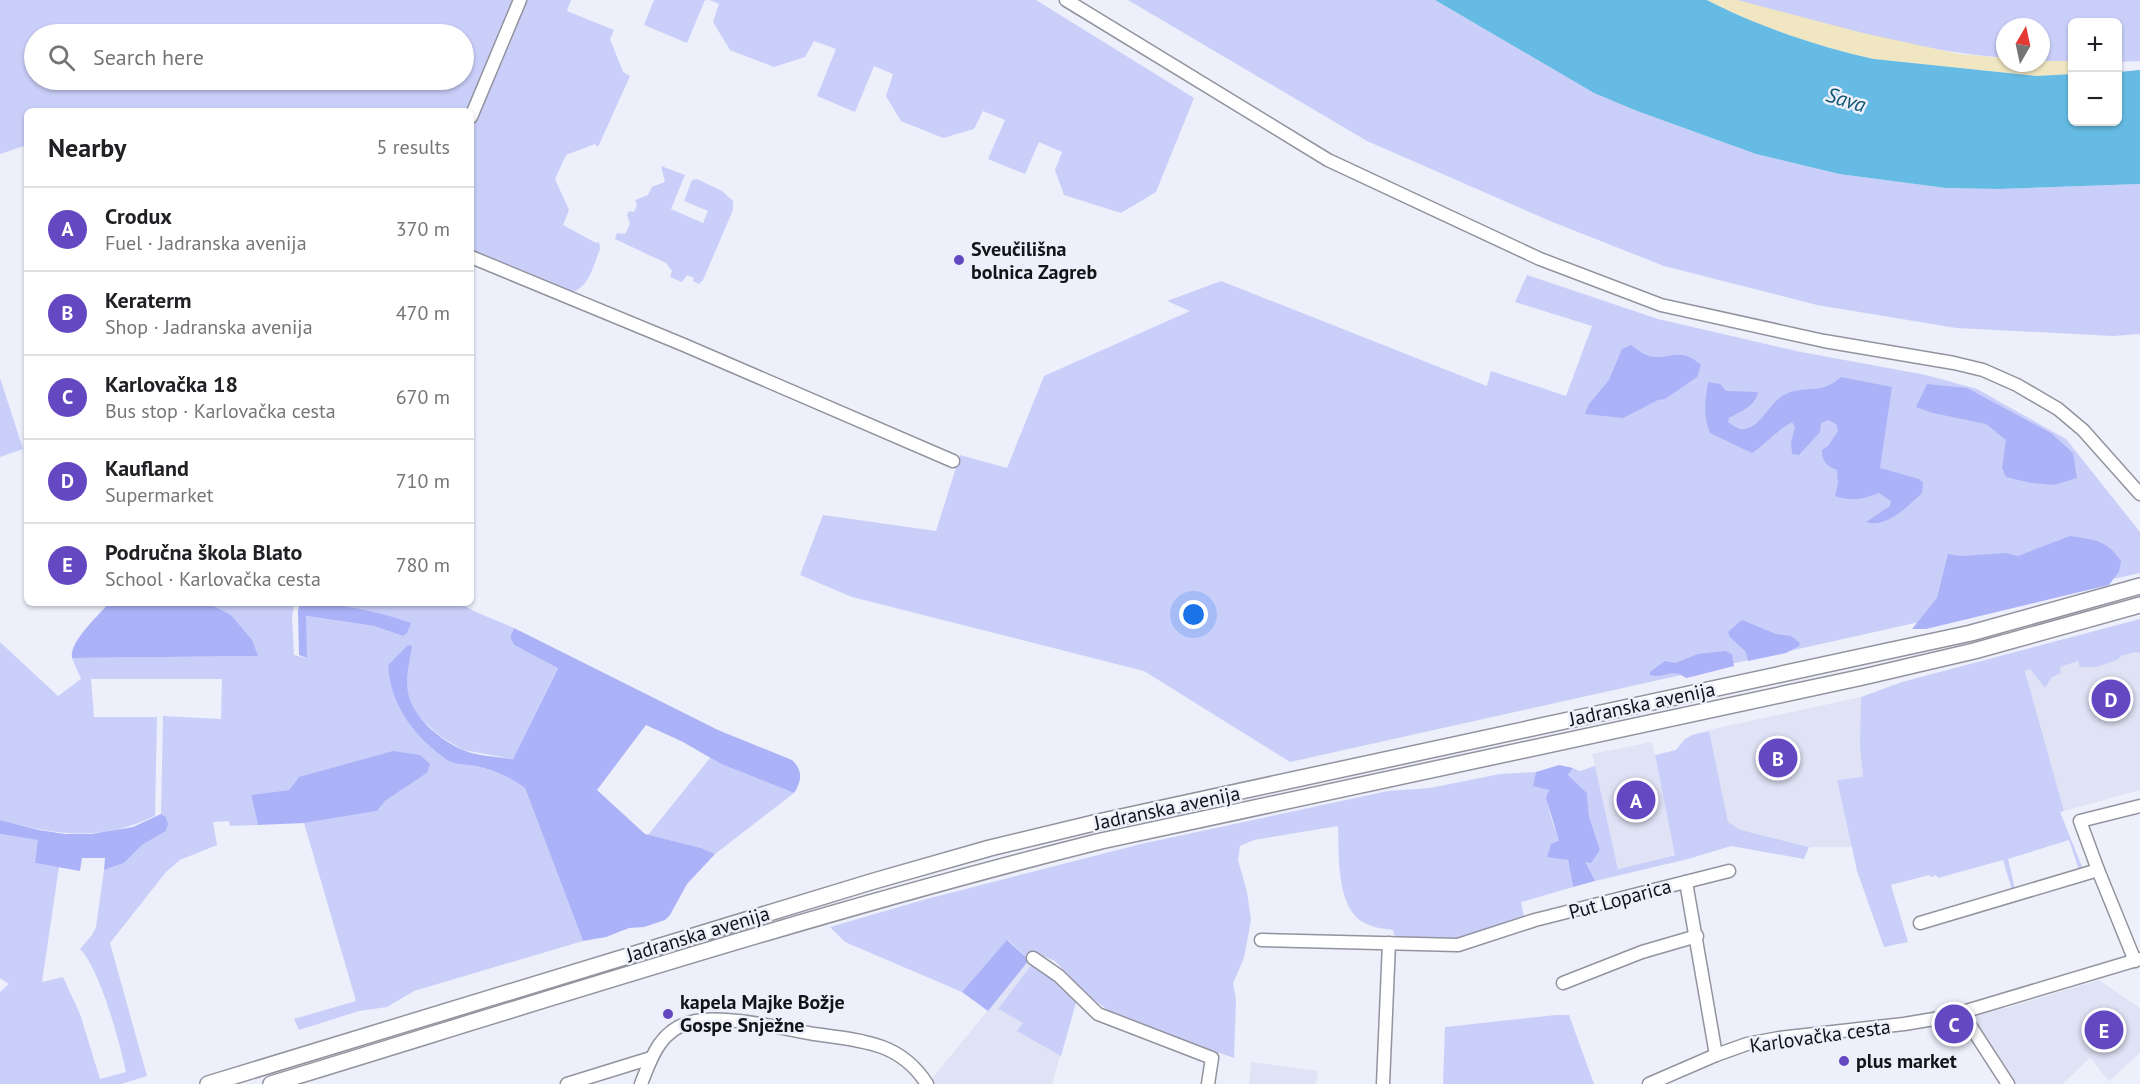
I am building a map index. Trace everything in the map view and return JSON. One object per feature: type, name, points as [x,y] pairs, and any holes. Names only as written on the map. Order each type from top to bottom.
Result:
[{"type":"main road","name":"Jadranska avenija","points":[[208,1084],[756,916],[990,848],[1121,817],[1971,633],[2140,586]]},
{"type":"main road","name":"Jadranska avenija","points":[[271,1084],[775,930],[990,869],[1101,841],[1863,677],[1974,651],[2140,605]]},
{"type":"street","points":[[474,110],[520,0]]},
{"type":"street","points":[[1066,0],[1328,160],[1540,259],[1661,305],[1824,341],[1954,363],[1983,370],[2017,385],[2058,410],[2084,430],[2140,494]]},
{"type":"street","points":[[474,258],[684,345],[953,461]]},
{"type":"street","name":"Karlovačka cesta","points":[[1649,1084],[1716,1054],[1747,1044],[1779,1038],[1904,1024],[1962,1013],[2138,960],[2098,870],[2080,821],[2140,806]]},
{"type":"street","points":[[1920,923],[2098,870]]},
{"type":"street","points":[[1686,882],[1729,871]]},
{"type":"street","name":"Put Loparica","points":[[1389,943],[1458,945],[1535,920],[1686,882],[1716,1054]]},
{"type":"street","points":[[1563,983],[1642,952],[1697,936]]},
{"type":"street","points":[[1261,940],[1389,943],[1383,1084]]},
{"type":"street","points":[[1033,958],[1059,976],[1098,1014],[1212,1058],[1209,1084]]},
{"type":"street","points":[[1962,1013],[2008,1084]]},
{"type":"street","points":[[641,1084],[651,1058],[665,1036],[690,1023],[708,1021],[740,1022],[881,1046],[912,1064],[927,1084]]},
{"type":"street","points":[[567,1084],[651,1058]]},
{"type":"shaded area","points":[[0,0],[516,0],[468,108],[24,108],[24,146],[0,154]]},
{"type":"shaded area","points":[[525,0],[571,0],[567,11],[614,30],[610,39],[623,72],[630,76],[598,147],[595,144],[566,155],[555,179],[569,210],[563,225],[596,243],[599,242],[600,249],[592,270],[580,288],[567,293],[474,254],[474,122]]},
{"type":"shaded area","points":[[654,0],[705,0],[687,43],[644,25]]},
{"type":"shaded area","points":[[709,0],[1036,0],[1194,98],[1156,192],[1121,213],[1064,195],[1055,170],[1062,152],[1039,142],[1025,174],[988,159],[1005,120],[983,111],[974,129],[943,138],[901,121],[886,96],[893,74],[874,66],[855,112],[817,96],[836,49],[814,41],[805,57],[774,67],[730,50],[713,22],[719,4]]},
{"type":"shaded area","points":[[1128,0],[1435,0],[1594,93],[1756,154],[1839,174],[1946,188],[2000,189],[2140,184],[2140,334],[2113,336],[1956,328],[1817,305],[1664,266],[1550,221],[1367,141]]},
{"type":"shaded area","points":[[1737,0],[2140,0],[2140,61],[2122,62],[2122,18],[2068,18],[2068,61],[2050,61],[2050,18],[1996,18],[1996,57],[1903,43],[1803,19]]},
{"type":"shaded area","points":[[661,166],[685,175],[671,209],[703,223],[708,211],[684,201],[692,180],[697,179],[722,191],[733,201],[733,210],[703,280],[699,284],[687,275],[682,282],[670,277],[672,271],[666,263],[615,239],[617,233],[625,234],[630,224],[627,215],[629,211],[634,212],[637,205],[635,200],[648,195],[652,187],[665,182]]},
{"type":"shaded area","points":[[1527,275],[1658,319],[1796,351],[1926,375],[1977,389],[2066,439],[2140,532],[2140,573],[1290,762],[1144,671],[852,597],[800,575],[823,515],[936,531],[960,455],[1007,468],[1044,376],[1190,311],[1167,301],[1221,281],[1487,386],[1491,371],[1566,396],[1592,326],[1515,302]]},
{"type":"shaded area","points":[[1631,345],[1649,356],[1680,355],[1693,359],[1701,365],[1697,377],[1665,399],[1658,400],[1623,418],[1585,414],[1589,404],[1609,380],[1622,349]]},
{"type":"shaded area","points":[[1841,377],[1892,387],[1880,468],[1919,479],[1923,483],[1922,493],[1896,515],[1881,522],[1866,522],[1890,506],[1891,501],[1879,493],[1857,499],[1835,496],[1838,483],[1837,470],[1826,463],[1822,450],[1828,446],[1838,431],[1836,424],[1828,420],[1821,423],[1820,432],[1799,455],[1792,454],[1791,442],[1795,427],[1792,422],[1752,453],[1710,433],[1706,420],[1708,382],[1720,384],[1726,391],[1758,392],[1751,405],[1729,418],[1728,422],[1745,429],[1756,424],[1784,395],[1798,390],[1826,386]]},
{"type":"shaded area","points":[[0,378],[23,449],[0,457]]},
{"type":"shaded area","points":[[1927,384],[1967,388],[2051,433],[2073,453],[2077,478],[2054,485],[2031,483],[2006,477],[2002,468],[2006,440],[1986,424],[1933,413],[1916,407]]},
{"type":"shaded area","points":[[2070,536],[2105,544],[2121,561],[2119,571],[2109,585],[1926,629],[1912,629],[1937,598],[1948,554],[1961,556],[2006,553],[2018,556]]},
{"type":"shaded area","points":[[106,606],[214,606],[231,615],[252,640],[258,656],[72,658],[75,644]]},
{"type":"shaded area","points":[[214,606],[294,606],[294,655],[306,658],[305,616],[374,626],[403,636],[410,623],[371,611],[335,606],[465,606],[514,628],[510,637],[514,645],[558,667],[513,759],[463,750],[440,736],[420,718],[411,706],[394,659],[388,665],[394,693],[400,706],[425,742],[451,762],[489,770],[525,788],[583,941],[414,991],[387,1007],[359,1011],[299,1030],[294,1019],[356,1001],[304,823],[377,811],[385,801],[427,773],[299,777],[289,790],[251,795],[258,825],[230,826],[229,821],[213,822],[217,845],[180,860],[166,872],[110,943],[147,1076],[121,1084],[0,1084],[0,992],[9,984],[0,978],[0,834],[39,840],[35,863],[59,867],[42,982],[63,977],[80,1014],[100,1079],[126,1072],[102,989],[80,949],[96,927],[104,870],[124,863],[142,845],[166,831],[168,824],[166,817],[161,814],[163,716],[221,719],[222,679],[91,679],[94,717],[157,717],[155,816],[115,830],[97,833],[40,829],[0,820],[0,642],[58,696],[81,679],[72,658],[257,656],[231,615]]},
{"type":"shaded area","points":[[299,606],[342,606],[384,614],[411,623],[407,633],[403,636],[374,626],[306,616],[307,658],[299,655]]},
{"type":"shaded area","points":[[2140,619],[2140,790],[2064,811],[2020,652]]},
{"type":"shaded area","points":[[2140,619],[2140,653],[2121,656],[2117,660],[2096,667],[2080,667],[2078,661],[2060,667],[2061,673],[2052,677],[2045,688],[2030,669],[2025,671],[2064,811],[2060,812],[2083,869],[2079,870],[2069,840],[2008,859],[2015,889],[2012,890],[2003,860],[1938,878],[1936,875],[1931,877],[1929,875],[1891,885],[1908,942],[1884,947],[1857,871],[1837,780],[1863,777],[1860,746],[1861,697],[1902,682]]},
{"type":"shaded area","points":[[1742,620],[1776,634],[1791,636],[1800,643],[1799,646],[1786,653],[1748,661],[1746,652],[1730,637],[1728,632]]},
{"type":"shaded area","points":[[514,628],[718,730],[792,760],[798,768],[800,780],[794,793],[721,764],[683,742],[646,725],[597,790],[645,834],[701,848],[715,854],[687,884],[665,920],[644,927],[629,928],[606,937],[583,941],[525,788],[495,772],[447,760],[415,731],[399,707],[390,680],[388,665],[408,645],[412,646],[407,675],[408,692],[415,710],[428,727],[463,750],[513,759],[558,668],[514,645],[510,637]]},
{"type":"shaded area","points":[[1725,651],[1732,654],[1734,666],[1686,678],[1676,673],[1650,675],[1650,672],[1665,661],[1675,663],[1698,654]]},
{"type":"shaded area","points":[[1861,697],[1863,777],[1837,780],[1852,847],[1809,847],[1741,830],[1728,822],[1708,730]]},
{"type":"shaded area","points":[[1709,731],[1728,822],[1741,830],[1809,847],[1804,859],[1731,846],[1688,859],[1595,881],[1586,861],[1600,850],[1589,816],[1587,793],[1568,775],[1573,768],[1580,771],[1595,766],[1618,869],[1675,855],[1655,755],[1676,750],[1685,739]]},
{"type":"shaded area","points":[[1652,742],[1676,854],[1618,869],[1592,754]]},
{"type":"shaded area","points":[[393,751],[420,755],[430,764],[427,773],[385,801],[377,811],[304,823],[258,825],[251,795],[289,790],[299,777]]},
{"type":"shaded area","points":[[710,758],[794,793],[715,854],[701,848],[648,835]]},
{"type":"shaded area","points":[[1559,765],[1573,768],[1568,775],[1587,793],[1589,816],[1600,850],[1591,863],[1586,862],[1595,881],[1573,887],[1568,860],[1547,857],[1551,844],[1559,841],[1546,798],[1549,790],[1533,786],[1536,772]]},
{"type":"shaded area","points":[[1536,772],[1534,786],[1549,789],[1550,815],[1568,862],[1573,887],[1521,902],[1525,921],[1451,941],[1396,940],[1393,930],[1368,925],[1353,913],[1347,903],[1340,877],[1338,826],[1254,840],[1240,846],[1238,860],[1247,892],[1251,920],[1244,958],[1233,983],[1236,1000],[1234,1058],[1117,1017],[1085,993],[1055,961],[1032,951],[1029,960],[1008,940],[962,992],[845,942],[830,927],[923,900],[1141,844],[1388,791],[1430,788],[1500,774]]},
{"type":"shaded area","points":[[161,814],[166,817],[168,824],[166,831],[142,845],[124,863],[104,870],[105,858],[82,858],[80,871],[35,863],[38,840],[0,834],[0,820],[65,834],[91,834],[133,827]]},
{"type":"shaded area","points":[[1007,940],[1029,960],[988,1011],[962,992]]},
{"type":"shaded area","points":[[1029,960],[1077,999],[1052,1084],[931,1084],[930,1081]]},
{"type":"shaded area","points":[[1033,963],[1051,973],[1077,999],[1061,1056],[1017,1031],[1023,1023],[998,1009]]},
{"type":"shaded area","points":[[2099,980],[2140,1008],[2140,1053],[2109,1081],[2090,1058],[2062,1084],[2014,1084],[1972,1018],[1981,1012],[2002,1007],[2003,1009]]},
{"type":"shaded area","points":[[1569,1015],[1594,1084],[1443,1084],[1445,1027]]},
{"type":"shaded area","points":[[1251,1062],[1318,1071],[1316,1084],[1249,1084]]},
{"type":"sand","points":[[1707,0],[1737,0],[1863,33],[1959,54],[1996,57],[1996,72],[1874,59],[1789,35]]},
{"type":"sand","points":[[2050,61],[2068,61],[2068,74],[2037,76],[1999,72],[2050,72]]},
{"type":"water","name":"Sava","points":[[1435,0],[1707,0],[1789,35],[1874,59],[2037,76],[2068,74],[2068,126],[2122,126],[2122,72],[2140,70],[2140,184],[2000,189],[1946,188],[1839,174],[1756,154],[1594,93]]},
{"type":"place","name":"Sveučilišna bolnica Zagreb","points":[[959,260]]},
{"type":"place","name":"Kaufland","points":[[2111,699]]},
{"type":"place","name":"Keraterm","points":[[1778,758]]},
{"type":"place","name":"Crodux","points":[[1636,800]]},
{"type":"place","name":"kapela Majke Božje Gospe Snježne","points":[[668,1014]]},
{"type":"place","name":"Karlovačka 18","points":[[1954,1024]]},
{"type":"place","name":"Područna škola Blato","points":[[2104,1030]]},
{"type":"place","name":"plus market","points":[[1844,1061]]}]
